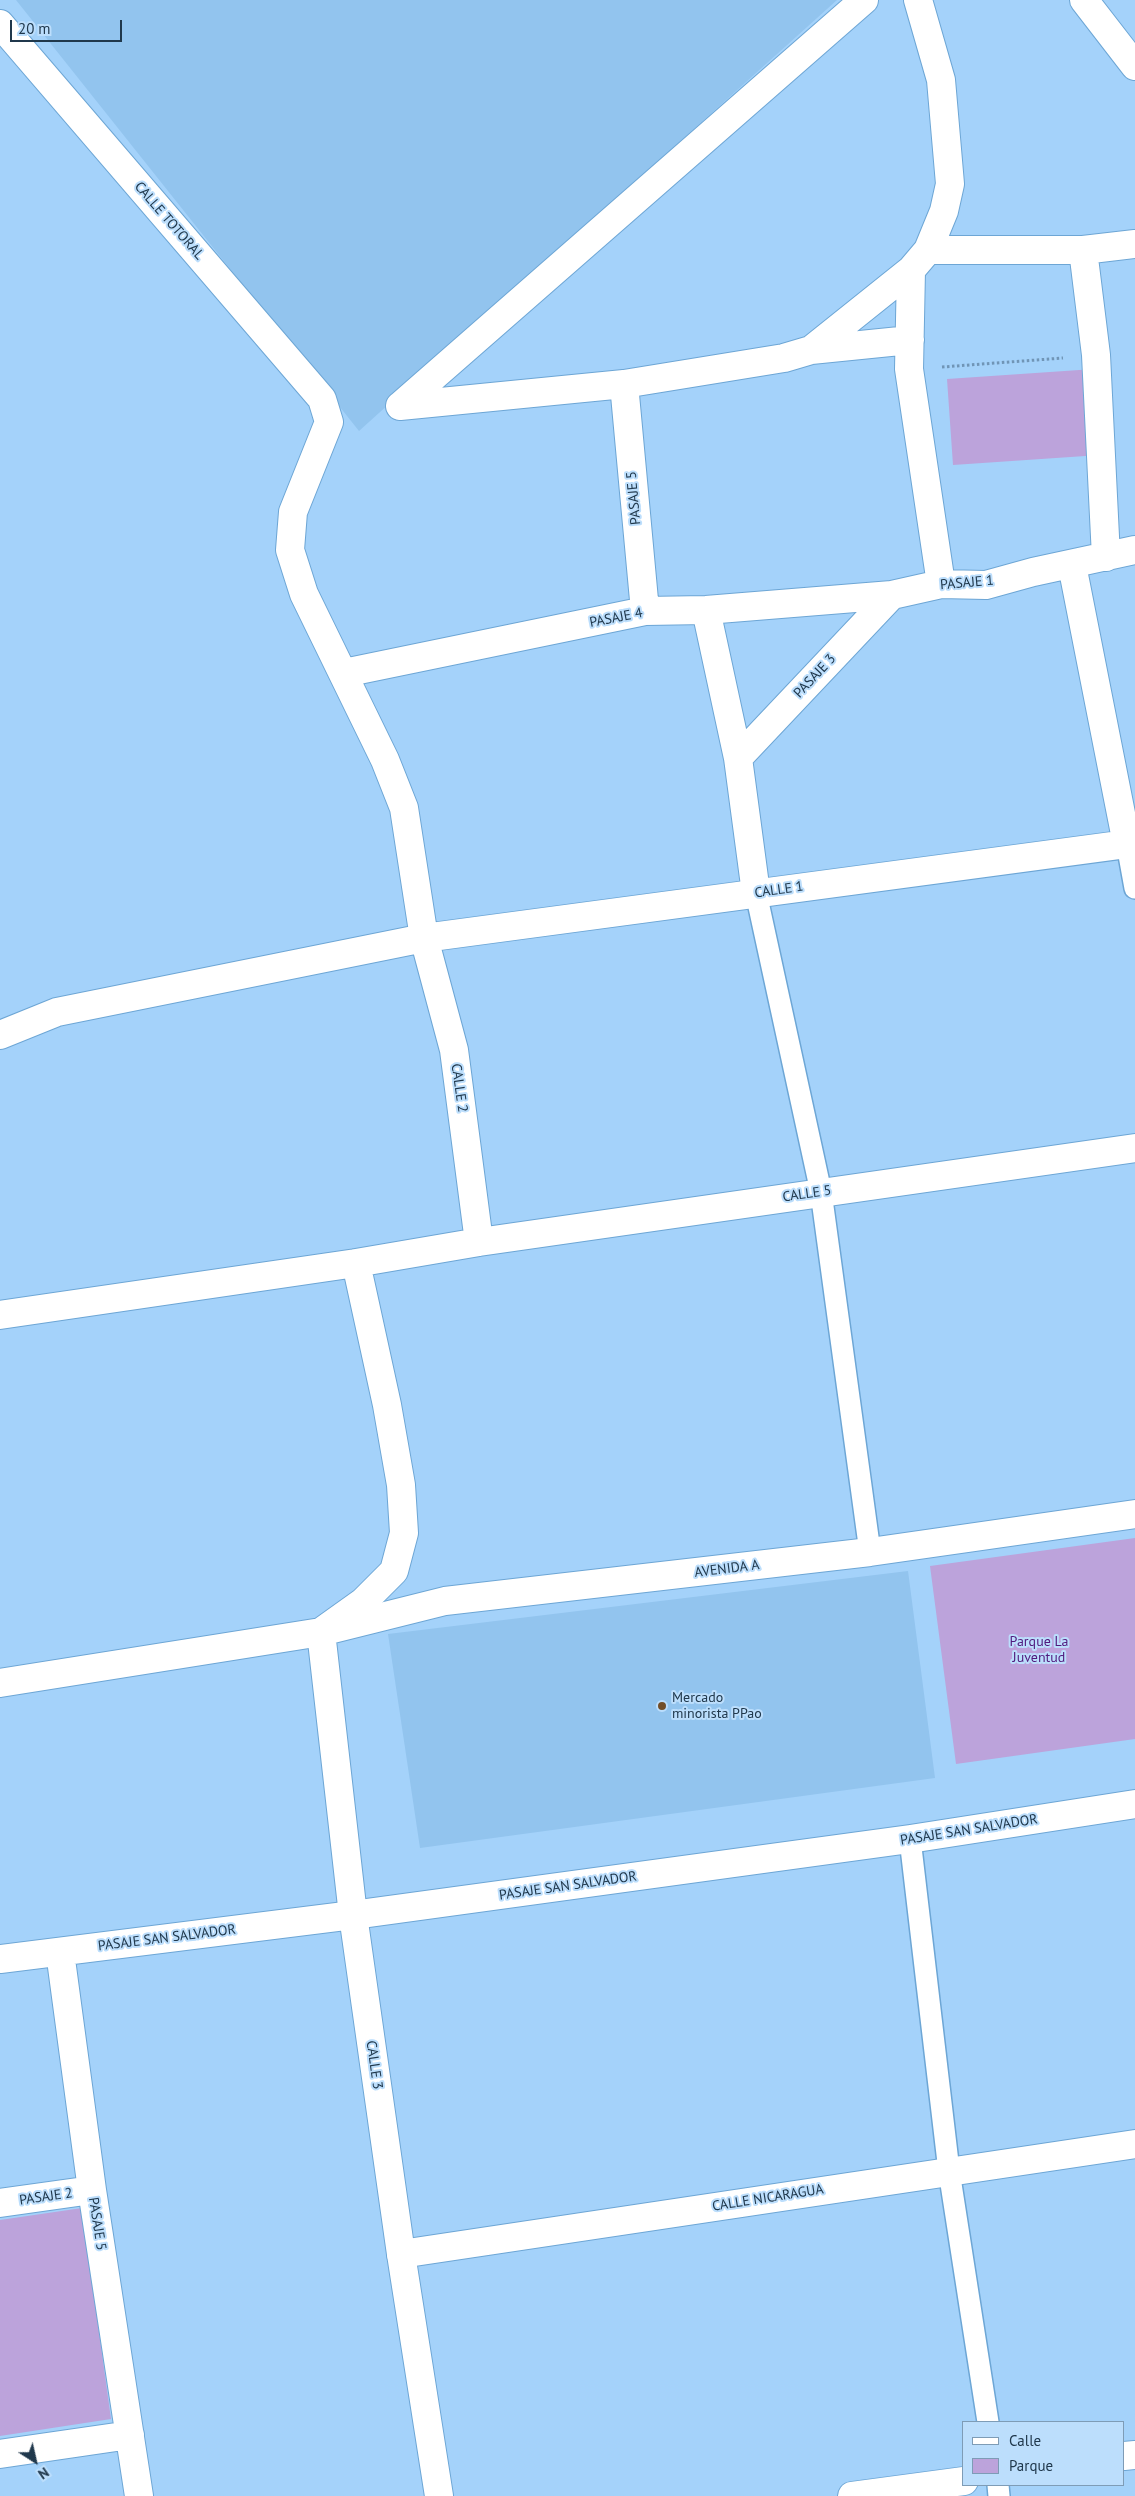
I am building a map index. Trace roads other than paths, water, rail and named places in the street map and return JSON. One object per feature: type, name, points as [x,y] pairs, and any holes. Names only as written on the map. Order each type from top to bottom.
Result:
[{"type":"street","points":[[864,0],[400,406],[624,384],[784,358],[811,350],[910,340]]},
{"type":"street","points":[[918,0],[941,80],[950,184],[944,211],[919,260],[910,340],[909,370],[941,584]]},
{"type":"street","points":[[1084,0],[1135,66]]},
{"type":"street","name":"CALLE TOTORAL","points":[[1,27],[322,399],[329,422]]},
{"type":"street","points":[[811,350],[919,260],[1083,250],[1135,244]]},
{"type":"street","points":[[1083,250],[1096,356],[1106,557]]},
{"type":"street","name":"PASAJE 5","points":[[624,384],[645,611]]},
{"type":"street","name":"CALLE 2","points":[[329,422],[293,512],[290,550],[304,594],[385,760],[404,808],[424,938],[454,1050],[479,1242]]},
{"type":"street","name":"PASAJE 1","points":[[892,595],[941,584],[986,584],[1135,550]]},
{"type":"street","points":[[1072,565],[1131,844]]},
{"type":"street","name":"PASAJE 4","points":[[344,673],[645,611],[706,610],[892,595]]},
{"type":"street","name":"PASAJE 3","points":[[738,758],[892,595]]},
{"type":"street","points":[[706,610],[738,758],[756,893]]},
{"type":"street","name":"CALLE 1","points":[[0,1035],[57,1012],[424,938],[1131,844]]},
{"type":"street","name":"CALLE 5","points":[[0,1315],[356,1263],[479,1242],[1135,1148]]},
{"type":"street","points":[[321,1632],[364,1602],[394,1571],[404,1533],[401,1485],[387,1405],[356,1263]]},
{"type":"street","name":"AVENIDA A","points":[[0,1683],[321,1632],[445,1601],[870,1552],[1135,1514]]},
{"type":"street","name":"CALLE 3","points":[[321,1632],[353,1915],[401,2254],[439,2496]]},
{"type":"street","name":"PASAJE SAN SALVADOR","points":[[0,1959],[353,1915],[910,1839],[1135,1804]]},
{"type":"street","name":"PASAJE 5","points":[[60,1952],[92,2190],[139,2496]]},
{"type":"street","name":"CALLE NICARAGUA","points":[[401,2254],[1135,2144]]},
{"type":"street","name":"PASAJE 2","points":[[0,2204],[92,2190]]},
{"type":"street","points":[[0,2454],[130,2435]]},
{"type":"street","points":[[852,2496],[962,2481]]},
{"type":"lane","points":[[1131,844],[1135,888]]},
{"type":"lane","points":[[756,893],[821,1192],[870,1552]]},
{"type":"lane","points":[[910,1839],[949,2171],[988,2421]]},
{"type":"place","name":"Mercado minorista PPao","points":[[662,1706]]},
{"type":"park label","name":"Parque La Juventud","points":[[1039,1650]]}]
